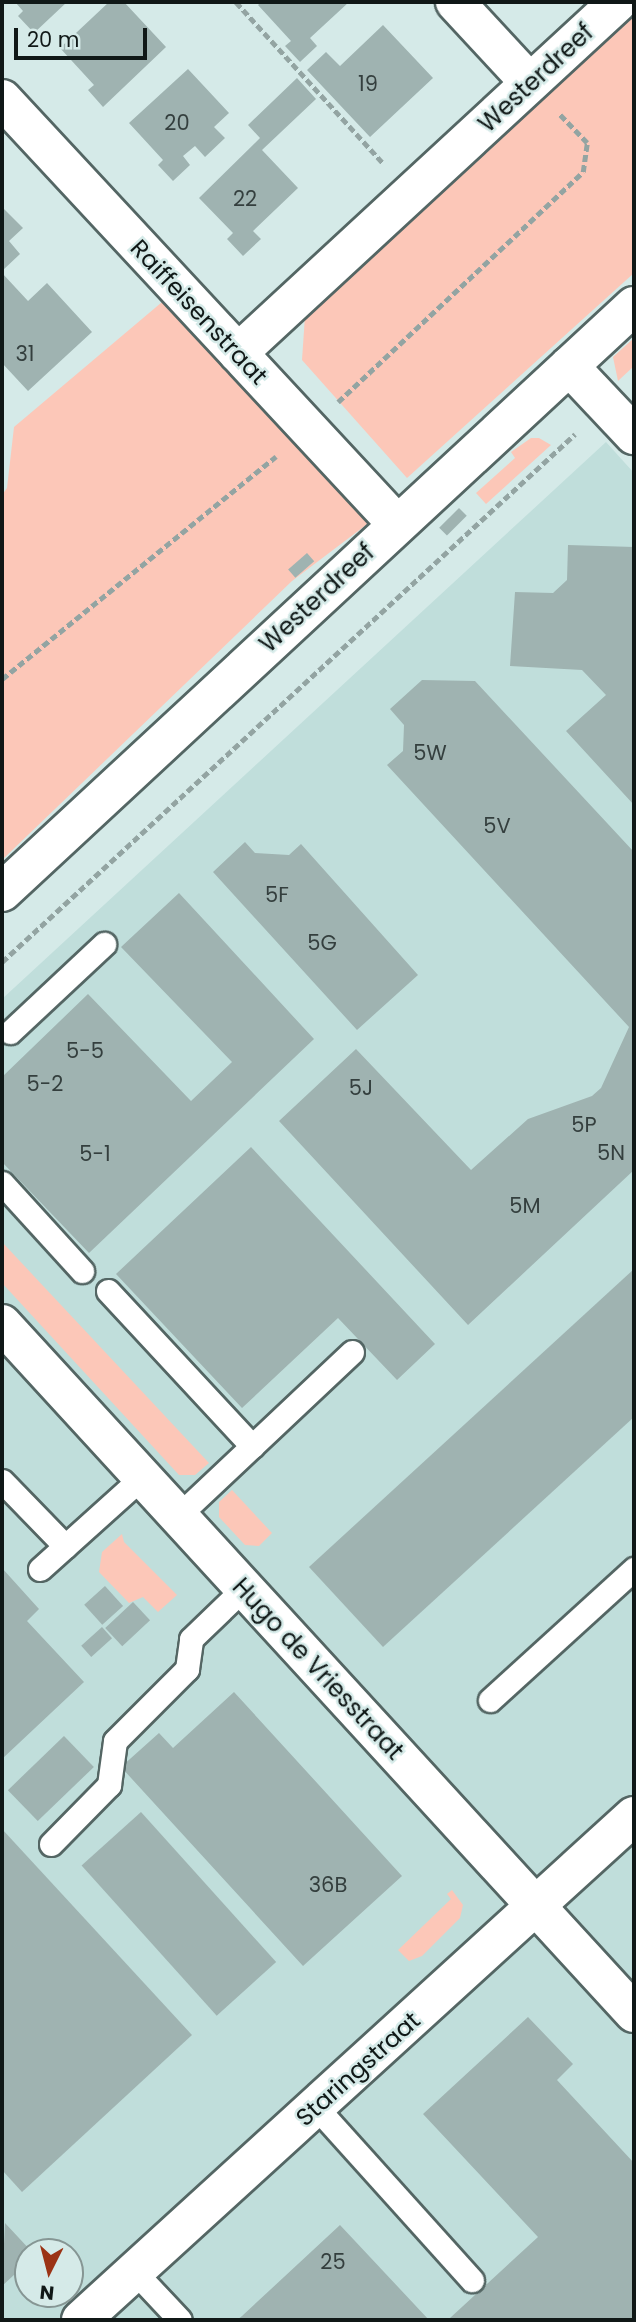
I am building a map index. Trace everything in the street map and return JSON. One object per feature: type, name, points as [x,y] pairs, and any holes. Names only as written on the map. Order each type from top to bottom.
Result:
[{"type":"street","points":[[455,2],[530,83]]},
{"type":"street","name":"Westerdreef","points":[[238,353],[618,2]]},
{"type":"street","name":"Raiffeisenstraat","points":[[2,100],[397,524]]},
{"type":"street","name":"Westerdreef","points":[[2,892],[634,306]]},
{"type":"street","points":[[569,366],[634,435]]},
{"type":"street","name":"Hugo de Vriesstraat","points":[[2,1324],[634,2013]]},
{"type":"street","name":"Staringstraat","points":[[81,2320],[634,1816]]},
{"type":"lane","points":[[10,1032],[104,944]]},
{"type":"lane","points":[[2,1185],[82,1272]]},
{"type":"lane","points":[[108,1291],[252,1446]]},
{"type":"lane","points":[[178,1516],[352,1352]]},
{"type":"lane","points":[[40,1569],[142,1477]]},
{"type":"lane","points":[[2,1480],[65,1546]]},
{"type":"lane","points":[[491,1700],[630,1581]]},
{"type":"lane","points":[[51,1844],[109,1786],[116,1741],[187,1669],[191,1639],[244,1588]]},
{"type":"lane","points":[[316,2107],[472,2280]]},
{"type":"lane","points":[[134,2271],[180,2320]]},
{"type":"path","points":[[236,2],[411,194]]},
{"type":"path","points":[[2,962],[607,405]]},
{"type":"shaded area","points":[[634,14],[634,273],[407,478],[302,360],[305,316]]},
{"type":"shaded area","points":[[168,297],[370,522],[292,581],[2,860],[2,495],[7,488],[14,427]]},
{"type":"shaded area","points":[[634,338],[634,366],[618,381],[613,357]]},
{"type":"shaded area","points":[[531,438],[539,438],[551,445],[486,504],[476,493],[515,458],[511,452]]},
{"type":"shaded area","points":[[606,442],[634,473],[634,2320],[2,2320],[2,999]]},
{"type":"shaded area","points":[[2,1242],[209,1463],[195,1475],[179,1475],[2,1283]]},
{"type":"shaded area","points":[[232,1490],[272,1533],[259,1546],[245,1545],[219,1517],[219,1502]]},
{"type":"shaded area","points":[[122,1534],[124,1542],[177,1595],[158,1612],[143,1597],[129,1603],[99,1572],[102,1552]]},
{"type":"shaded area","points":[[452,1890],[463,1905],[460,1918],[422,1956],[409,1961],[398,1950],[451,1899],[447,1894]]},
{"type":"building","points":[[15,2],[67,2],[34,33],[18,16],[23,11]]},
{"type":"building","points":[[109,2],[124,2],[166,47],[103,107],[88,90],[94,85],[60,48]]},
{"type":"building","points":[[261,2],[349,2],[310,38],[317,46],[300,62],[285,46],[291,41],[258,5]]},
{"type":"building","points":[[383,25],[433,78],[370,137],[307,70],[326,52],[340,66]]},
{"type":"building","points":[[188,69],[229,113],[214,127],[225,138],[205,157],[195,146],[183,156],[190,165],[173,181],[158,165],[163,160],[129,123]]},
{"type":"building","points":[[297,78],[316,99],[262,150],[298,188],[253,231],[261,239],[243,256],[227,239],[233,233],[199,198],[260,138],[248,125]]},
{"type":"building","points":[[2,207],[23,228],[9,241],[20,254],[2,271]]},
{"type":"building","points":[[2,273],[28,301],[47,283],[92,332],[28,391],[2,363]]},
{"type":"building","points":[[459,508],[467,516],[447,536],[439,528]]},
{"type":"building","points":[[568,545],[634,547],[634,805],[566,731],[606,695],[582,670],[510,666],[515,592],[553,593],[567,580]]},
{"type":"building","points":[[307,553],[314,561],[295,578],[288,569]]},
{"type":"building","points":[[422,680],[475,681],[634,852],[634,1170],[468,1325],[279,1121],[356,1049],[471,1170],[528,1119],[592,1096],[601,1088],[629,1027],[387,765],[403,751],[404,725],[390,709]]},
{"type":"building","points":[[245,842],[255,853],[289,855],[301,844],[418,975],[357,1030],[213,872]]},
{"type":"building","points":[[179,893],[314,1039],[89,1253],[2,1162],[2,1077],[88,994],[191,1101],[232,1062],[121,947]]},
{"type":"building","points":[[251,1147],[435,1344],[397,1380],[338,1318],[242,1408],[116,1274]]},
{"type":"building","points":[[634,1269],[634,1417],[383,1647],[309,1567]]},
{"type":"building","points":[[2,1568],[39,1609],[27,1621],[84,1682],[2,1759]]},
{"type":"building","points":[[105,1586],[123,1606],[102,1625],[84,1605]]},
{"type":"building","points":[[133,1602],[150,1620],[122,1646],[105,1628]]},
{"type":"building","points":[[102,1627],[112,1638],[91,1657],[81,1646]]},
{"type":"building","points":[[234,1692],[402,1876],[303,1966],[121,1767],[159,1733],[173,1748]]},
{"type":"building","points":[[64,1736],[94,1767],[38,1821],[8,1790]]},
{"type":"building","points":[[141,1812],[276,1962],[217,2016],[82,1866]]},
{"type":"building","points":[[2,1829],[192,2035],[22,2192],[2,2170]]},
{"type":"building","points":[[528,2017],[573,2064],[557,2080],[634,2163],[634,2320],[450,2318],[538,2237],[423,2114]]},
{"type":"building","points":[[5,2223],[19,2238],[14,2238],[14,2275],[2,2286]]},
{"type":"building","points":[[340,2225],[429,2320],[237,2320],[242,2316]]}]
